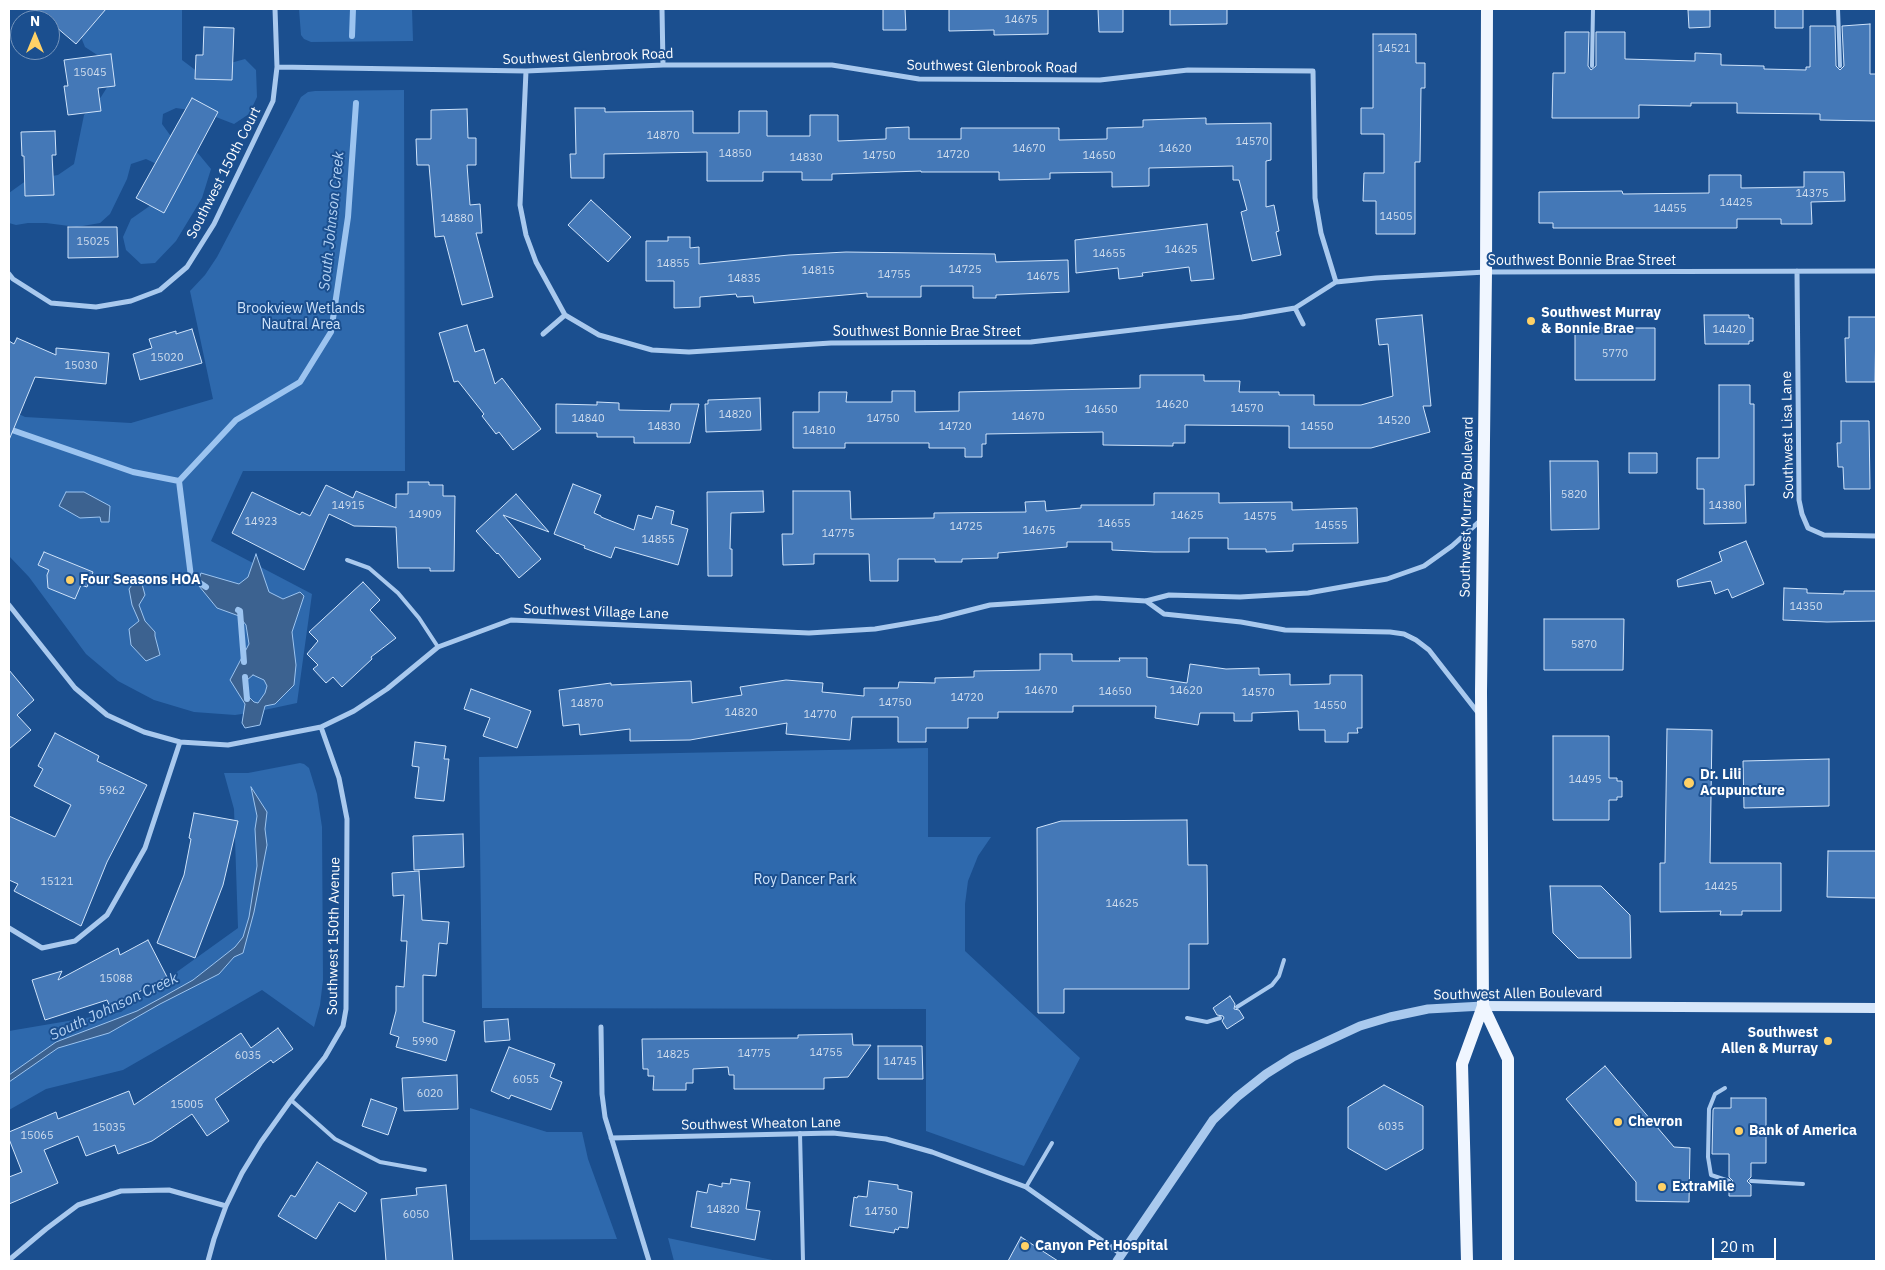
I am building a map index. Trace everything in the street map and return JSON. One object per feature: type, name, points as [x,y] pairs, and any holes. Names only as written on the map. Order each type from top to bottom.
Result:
[{"type":"main road","name":"Southwest Murray Boulevard","points":[[1467,1261],[1462,1064],[1483,1006],[1481,959],[1481,716],[1486,272],[1486,9]]},
{"type":"main road","name":"Southwest Murray Boulevard","points":[[1483,1006],[1508,1059],[1508,1261]]},
{"type":"main road","name":"Southwest Allen Boulevard","points":[[1483,1006],[1876,1008]]},
{"type":"street","name":"Southwest 150th Court","points":[[9,274],[13,279],[51,303],[96,307],[131,301],[160,290],[187,267],[214,224],[273,101],[277,67],[275,9]]},
{"type":"street","points":[[662,9],[663,65]]},
{"type":"street","name":"Southwest Glenbrook Road","points":[[277,67],[526,71],[663,65],[832,65],[918,80],[1100,80],[1188,70],[1313,71],[1315,198],[1321,233],[1336,282]]},
{"type":"street","points":[[526,71],[520,205],[526,235],[536,262],[565,315],[542,334]]},
{"type":"street","name":"Southwest Lisa Lane","points":[[1797,271],[1799,500],[1802,514],[1808,528],[1824,534],[1876,536]]},
{"type":"street","name":"Southwest Bonnie Brae Street","points":[[565,315],[599,335],[652,350],[689,352],[831,343],[1031,342],[1242,317],[1295,308],[1336,282],[1376,278],[1486,272],[1876,271]]},
{"type":"street","points":[[1295,308],[1303,324]]},
{"type":"street","name":"Southwest Village Lane","points":[[9,605],[75,688],[107,715],[144,732],[180,742],[228,745],[321,727],[354,711],[387,689],[438,647],[512,620],[809,633],[875,629],[939,618],[990,605],[1096,598],[1146,601],[1169,595],[1240,597],[1308,593],[1387,579],[1424,566],[1452,546],[1482,519]]},
{"type":"street","name":"Southwest Village Lane","points":[[1146,601],[1164,614],[1241,622],[1285,630],[1390,632],[1404,634],[1429,650],[1481,716]]},
{"type":"street","name":"Southwest 150th Avenue","points":[[208,1261],[226,1206],[242,1173],[261,1142],[291,1100],[325,1057],[343,1026],[346,1009],[347,819],[339,778],[321,727]]},
{"type":"street","points":[[9,928],[42,948],[75,941],[107,915],[145,848],[180,742]]},
{"type":"street","name":"Southwest Allen Boulevard","points":[[1119,1258],[1213,1120],[1266,1074],[1293,1056],[1360,1026],[1428,1009],[1483,1006]]},
{"type":"street","points":[[601,1027],[602,1094],[605,1118],[649,1261]]},
{"type":"street","name":"Southwest Wheaton Lane","points":[[611,1138],[833,1133],[886,1139],[929,1150],[1026,1186],[1119,1258]]},
{"type":"street","points":[[9,1260],[46,1228],[78,1205],[122,1191],[169,1190],[226,1206]]},
{"type":"lane","points":[[1592,66],[1593,9]]},
{"type":"lane","points":[[1838,9],[1840,66]]},
{"type":"lane","points":[[347,560],[370,568],[398,593],[438,647]]},
{"type":"lane","points":[[1237,1007],[1272,985],[1279,976],[1284,960]]},
{"type":"lane","points":[[1187,1018],[1207,1022],[1220,1018]]},
{"type":"lane","points":[[1725,1088],[1715,1094],[1709,1108],[1708,1157],[1711,1175],[1729,1181]]},
{"type":"lane","points":[[291,1100],[335,1139],[380,1162],[425,1170]]},
{"type":"lane","points":[[800,1134],[804,1261]]},
{"type":"lane","points":[[1026,1186],[1052,1143]]},
{"type":"lane","points":[[1751,1181],[1803,1184]]},
{"type":"green space","points":[[88,9],[182,9],[182,60],[198,72],[245,59],[256,70],[257,97],[249,114],[234,124],[203,112],[176,108],[163,114],[162,124],[170,135],[192,146],[211,169],[202,198],[176,241],[155,263],[141,264],[126,250],[123,237],[131,219],[154,203],[165,168],[146,159],[131,164],[127,179],[110,214],[100,223],[77,227],[46,223],[16,225],[9,223],[9,193],[27,180],[58,175],[74,164],[84,115],[101,97],[111,81],[108,62],[85,47],[79,32]]},
{"type":"green space","points":[[299,9],[412,9],[413,41],[311,42],[304,39],[301,35]]},
{"type":"green space","name":"Brookview Wetlands Nautral Area","points":[[404,90],[405,471],[243,471],[211,541],[312,594],[297,703],[235,715],[194,712],[154,700],[118,681],[86,654],[29,577],[9,556],[9,409],[25,417],[131,423],[213,399],[190,291],[205,275],[217,257],[301,97],[308,92],[315,91]]},
{"type":"green space","name":"Roy Dancer Park","points":[[928,748],[928,837],[991,837],[978,856],[968,881],[965,904],[965,951],[1080,1058],[1024,1166],[926,1131],[926,1009],[482,1008],[479,757]]},
{"type":"green space","points":[[300,763],[309,768],[317,794],[322,827],[323,980],[320,1005],[314,1027],[262,990],[123,1070],[46,1089],[9,1110],[9,1031],[121,1012],[238,928],[234,809],[224,773],[248,773]]},
{"type":"green space","points":[[470,1108],[547,1132],[582,1132],[588,1159],[617,1239],[470,1240]]},
{"type":"green space","points":[[668,1238],[777,1261],[674,1261]]},
{"type":"shaded area","points":[[66,492],[84,492],[110,506],[109,522],[101,522],[100,517],[80,518],[59,506]]},
{"type":"shaded area","points":[[256,554],[269,592],[283,599],[300,592],[304,596],[292,632],[296,665],[294,685],[275,704],[265,706],[260,725],[245,728],[242,723],[245,704],[230,680],[249,644],[246,625],[239,616],[217,608],[199,586],[199,579],[201,573],[239,584],[248,577]],"holes":[[[253,675],[264,680],[267,686],[265,693],[258,703],[254,702],[246,691],[247,680]]]},
{"type":"shaded area","points":[[134,582],[142,584],[145,595],[139,605],[145,621],[155,632],[160,655],[146,661],[131,645],[129,629],[139,621],[132,605],[129,589]]},
{"type":"shaded area","points":[[251,787],[267,812],[265,829],[267,845],[254,912],[243,953],[234,957],[219,974],[109,1033],[58,1048],[9,1082],[9,1075],[56,1042],[137,1011],[193,980],[235,947],[243,937],[249,917],[257,866],[255,829],[257,816]]},
{"type":"building","points":[[35,9],[106,9],[76,44],[60,30],[60,10]]},
{"type":"building","points":[[883,9],[905,9],[906,30],[883,30]]},
{"type":"building","points":[[949,9],[1048,9],[1048,34],[994,35],[994,30],[949,31]]},
{"type":"building","points":[[1098,9],[1123,9],[1123,32],[1099,32]]},
{"type":"building","points":[[1170,9],[1227,9],[1227,24],[1170,25]]},
{"type":"building","points":[[1775,9],[1803,9],[1803,28],[1775,28]]},
{"type":"building","points":[[1688,10],[1710,10],[1710,27],[1689,28]]},
{"type":"building","points":[[1870,24],[1870,74],[1876,74],[1876,121],[1820,120],[1820,114],[1737,113],[1737,103],[1691,103],[1691,106],[1639,105],[1639,118],[1552,118],[1553,73],[1565,73],[1565,32],[1589,32],[1588,66],[1591,70],[1596,66],[1596,32],[1625,32],[1625,59],[1695,61],[1695,53],[1721,54],[1721,65],[1764,66],[1764,69],[1806,70],[1806,67],[1810,67],[1810,26],[1835,26],[1836,66],[1840,70],[1844,66],[1842,26]]},
{"type":"building","points":[[204,27],[234,28],[232,80],[195,79],[196,55],[203,55]]},
{"type":"building","points":[[1373,34],[1416,34],[1416,63],[1425,63],[1425,88],[1421,88],[1420,162],[1415,162],[1415,234],[1376,234],[1376,201],[1363,201],[1364,173],[1384,173],[1384,134],[1361,134],[1361,108],[1373,108]]},
{"type":"building","points":[[111,54],[115,86],[98,88],[101,111],[68,115],[64,86],[68,86],[64,60]]},
{"type":"building","points":[[192,98],[218,112],[164,213],[136,198]]},
{"type":"building","points":[[575,108],[605,108],[605,112],[693,111],[693,133],[739,133],[739,111],[767,111],[767,136],[810,136],[810,115],[838,115],[838,141],[886,139],[886,128],[909,127],[909,139],[961,139],[961,128],[1059,128],[1059,140],[1107,139],[1107,128],[1143,127],[1143,120],[1206,118],[1206,124],[1271,123],[1271,160],[1266,161],[1266,207],[1274,205],[1279,231],[1276,232],[1281,255],[1252,261],[1241,212],[1247,210],[1239,180],[1233,180],[1233,166],[1149,168],[1149,186],[1112,187],[1112,172],[1050,173],[1050,179],[999,180],[999,172],[921,171],[832,174],[832,180],[802,180],[802,172],[763,172],[763,181],[707,181],[707,152],[604,154],[604,178],[571,178],[570,154],[576,154]]},
{"type":"building","points":[[467,109],[468,138],[476,138],[476,165],[467,165],[470,205],[480,204],[482,233],[476,233],[493,297],[462,305],[444,236],[435,237],[429,165],[417,165],[416,139],[431,139],[431,110]]},
{"type":"building","points":[[55,131],[56,155],[52,155],[54,195],[25,196],[21,132]]},
{"type":"building","points":[[1804,172],[1844,172],[1845,201],[1811,202],[1812,224],[1781,224],[1781,219],[1737,219],[1737,228],[1553,228],[1553,223],[1539,223],[1539,192],[1622,191],[1623,194],[1709,193],[1709,175],[1741,175],[1741,188],[1804,187]]},
{"type":"building","points":[[591,200],[631,237],[608,262],[568,225]]},
{"type":"building","points":[[1207,224],[1214,279],[1191,281],[1189,267],[1142,273],[1143,276],[1119,279],[1118,268],[1076,273],[1075,240]]},
{"type":"building","points":[[68,227],[117,227],[118,257],[68,258]]},
{"type":"building","points":[[668,237],[690,237],[690,248],[699,247],[699,264],[789,255],[846,252],[995,254],[996,262],[1068,260],[1069,292],[996,295],[996,298],[973,298],[973,286],[921,286],[921,297],[867,297],[867,293],[754,303],[753,296],[737,297],[736,294],[700,297],[700,307],[674,308],[674,281],[646,281],[646,241],[668,241]]},
{"type":"building","points":[[1422,315],[1431,406],[1423,406],[1430,432],[1371,448],[1289,448],[1289,426],[1185,425],[1185,443],[1173,443],[1173,446],[1103,445],[1103,432],[986,434],[986,444],[982,444],[982,457],[965,457],[965,448],[929,448],[929,443],[845,443],[845,448],[793,448],[793,412],[819,412],[819,392],[847,392],[846,402],[892,402],[892,391],[915,391],[915,412],[959,411],[959,392],[1140,388],[1140,375],[1204,375],[1204,381],[1240,381],[1239,392],[1279,392],[1279,395],[1314,395],[1314,405],[1361,405],[1393,396],[1388,344],[1379,345],[1376,319]]},
{"type":"building","points":[[1704,315],[1749,315],[1749,318],[1753,318],[1753,341],[1749,341],[1749,344],[1705,344]]},
{"type":"building","points":[[1849,317],[1876,317],[1875,382],[1846,382],[1845,338],[1849,338]]},
{"type":"building","points":[[467,325],[475,352],[484,349],[495,384],[502,378],[541,429],[513,450],[499,432],[496,434],[482,416],[484,414],[458,381],[454,382],[439,333]]},
{"type":"building","points":[[1575,328],[1655,328],[1655,380],[1575,380]]},
{"type":"building","points":[[192,329],[202,363],[140,380],[133,354],[152,348],[149,339],[176,331],[176,334]]},
{"type":"building","points":[[17,338],[56,355],[56,348],[109,353],[106,384],[35,377],[9,440],[9,341],[14,344]]},
{"type":"building","points":[[1719,385],[1750,385],[1750,404],[1754,404],[1754,485],[1745,485],[1746,523],[1704,524],[1704,489],[1697,489],[1697,458],[1719,458]]},
{"type":"building","points":[[760,398],[761,430],[706,432],[705,404],[708,404],[708,400]]},
{"type":"building","points":[[597,402],[619,403],[619,410],[670,411],[671,404],[699,404],[690,443],[634,443],[634,437],[597,437],[597,433],[556,433],[556,404],[597,405]]},
{"type":"building","points":[[1841,421],[1869,421],[1870,489],[1844,489],[1843,467],[1838,467],[1837,443],[1841,443]]},
{"type":"building","points":[[1629,453],[1657,453],[1657,473],[1629,473]]},
{"type":"building","points":[[1550,461],[1598,461],[1599,529],[1551,530]]},
{"type":"building","points":[[408,482],[429,482],[429,485],[443,485],[443,496],[455,496],[454,571],[430,571],[430,568],[398,568],[396,527],[354,526],[329,514],[304,570],[232,533],[252,492],[300,515],[302,512],[310,516],[326,485],[353,498],[356,491],[396,508],[396,494],[408,494]]},
{"type":"building","points":[[573,484],[601,495],[594,513],[634,530],[638,515],[652,519],[656,506],[674,511],[671,524],[688,529],[678,565],[615,547],[611,558],[554,534]]},
{"type":"building","points":[[763,491],[764,512],[731,513],[730,549],[732,549],[732,576],[708,576],[707,492]]},
{"type":"building","points":[[793,491],[850,491],[851,519],[934,518],[934,513],[1026,512],[1025,502],[1045,501],[1046,511],[1081,508],[1081,505],[1154,505],[1154,493],[1219,493],[1219,503],[1292,502],[1292,510],[1357,508],[1358,543],[1293,544],[1293,551],[1266,552],[1266,549],[1228,549],[1228,538],[1189,538],[1189,552],[1154,552],[1112,550],[1112,542],[1067,542],[1067,547],[998,553],[998,558],[962,559],[962,562],[935,562],[935,559],[898,559],[898,581],[870,581],[869,554],[814,554],[814,564],[783,565],[782,534],[793,534]]},
{"type":"building","points":[[516,494],[549,532],[503,515],[541,559],[519,578],[476,531]]},
{"type":"building","points":[[1746,541],[1764,584],[1732,598],[1728,589],[1715,594],[1711,581],[1678,587],[1677,580],[1722,561],[1719,552]]},
{"type":"building","name":"Four Seasons HOA","points":[[44,552],[93,572],[87,587],[81,585],[75,599],[48,588],[47,575],[49,570],[38,565]]},
{"type":"building","points":[[363,582],[380,600],[370,610],[396,638],[371,657],[372,659],[342,687],[333,677],[326,683],[313,669],[318,665],[307,654],[318,641],[309,632]]},
{"type":"building","points":[[1784,588],[1807,589],[1807,593],[1844,594],[1844,591],[1876,591],[1876,621],[1827,622],[1783,620]]},
{"type":"building","points":[[1544,619],[1624,619],[1623,670],[1544,670]]},
{"type":"building","points":[[1040,654],[1072,654],[1072,661],[1120,661],[1119,658],[1147,658],[1147,677],[1187,683],[1190,664],[1226,669],[1259,668],[1259,675],[1290,674],[1290,685],[1330,684],[1330,675],[1362,675],[1362,728],[1357,728],[1358,733],[1348,733],[1348,742],[1325,742],[1325,730],[1299,730],[1298,711],[1252,713],[1252,721],[1234,721],[1234,713],[1200,713],[1198,725],[1155,718],[1156,706],[1073,706],[1073,712],[998,712],[998,718],[968,718],[968,728],[926,728],[926,742],[898,742],[898,717],[852,717],[850,740],[786,734],[787,723],[690,740],[630,741],[630,729],[580,735],[579,724],[563,726],[559,690],[611,683],[611,685],[691,681],[692,703],[742,695],[740,687],[786,680],[823,683],[822,692],[864,696],[864,688],[898,688],[899,682],[935,683],[935,678],[974,677],[974,671],[1040,670]]},
{"type":"building","points":[[9,670],[34,700],[17,715],[31,730],[9,749]]},
{"type":"building","points":[[471,689],[531,711],[517,748],[483,736],[490,718],[464,709]]},
{"type":"building","points":[[1667,729],[1712,730],[1710,863],[1781,863],[1781,911],[1742,911],[1742,915],[1720,915],[1721,911],[1660,912],[1660,863],[1665,863]]},
{"type":"building","points":[[55,733],[99,756],[97,761],[147,785],[107,862],[81,926],[14,891],[18,884],[9,880],[9,816],[55,837],[71,805],[34,786],[43,769],[38,766]]},
{"type":"building","points":[[1553,736],[1609,736],[1609,778],[1617,778],[1617,781],[1622,781],[1622,797],[1617,797],[1617,800],[1609,800],[1609,820],[1553,820]]},
{"type":"building","points":[[415,742],[446,746],[444,759],[449,759],[444,801],[415,798],[419,767],[412,766]]},
{"type":"building","points":[[1829,759],[1829,806],[1744,808],[1743,761]]},
{"type":"building","points":[[194,813],[238,821],[223,885],[195,958],[157,943],[184,875]]},
{"type":"building","points":[[1187,820],[1188,865],[1207,865],[1208,944],[1189,944],[1189,989],[1064,989],[1064,1013],[1038,1013],[1037,828],[1061,821]]},
{"type":"building","points":[[463,834],[464,867],[414,870],[413,836]]},
{"type":"building","points":[[1828,851],[1876,851],[1876,898],[1827,897]]},
{"type":"building","points":[[419,871],[422,920],[449,922],[447,944],[439,943],[436,976],[423,975],[423,1022],[455,1031],[446,1061],[396,1047],[399,1037],[390,1034],[396,1011],[396,986],[404,987],[407,941],[401,941],[404,895],[393,896],[392,873]]},
{"type":"building","points":[[1550,886],[1601,886],[1630,915],[1631,958],[1578,958],[1553,933]]},
{"type":"building","points":[[148,940],[167,977],[110,1007],[107,1000],[45,1020],[32,980],[62,971],[58,980],[118,948],[120,955]]},
{"type":"building","points":[[1230,996],[1235,1004],[1234,1009],[1239,1010],[1244,1018],[1227,1029],[1222,1021],[1223,1016],[1217,1015],[1213,1008]]},
{"type":"building","points":[[508,1019],[510,1040],[485,1042],[484,1021]]},
{"type":"building","points":[[278,1028],[293,1049],[273,1063],[271,1060],[215,1099],[229,1121],[207,1136],[192,1114],[152,1141],[118,1154],[115,1145],[86,1156],[78,1136],[44,1150],[58,1183],[9,1204],[9,1177],[22,1172],[9,1139],[9,1132],[56,1112],[58,1119],[129,1091],[134,1105],[241,1033],[251,1048]]},
{"type":"building","points":[[852,1034],[853,1045],[871,1045],[848,1077],[824,1078],[824,1089],[734,1089],[734,1075],[729,1075],[728,1067],[693,1069],[693,1083],[686,1083],[686,1090],[653,1090],[654,1076],[648,1076],[648,1069],[643,1069],[642,1039],[798,1038],[798,1035]]},
{"type":"building","points":[[878,1046],[922,1046],[923,1079],[878,1079]]},
{"type":"building","points":[[509,1047],[555,1064],[550,1077],[562,1082],[551,1110],[511,1095],[509,1099],[491,1091]]},
{"type":"building","name":"Chevron","points":[[1605,1066],[1674,1147],[1690,1148],[1689,1202],[1636,1201],[1636,1182],[1566,1099]]},
{"type":"building","points":[[457,1075],[458,1109],[404,1111],[402,1078]]},
{"type":"building","points":[[1384,1085],[1423,1106],[1423,1149],[1386,1170],[1348,1148],[1348,1107]]},
{"type":"building","name":"Bank of America","points":[[1731,1098],[1766,1098],[1766,1163],[1751,1163],[1751,1177],[1747,1181],[1751,1185],[1751,1196],[1729,1196],[1729,1185],[1733,1181],[1729,1177],[1729,1154],[1712,1154],[1713,1110],[1714,1108],[1731,1108]]},
{"type":"building","points":[[371,1099],[397,1108],[388,1135],[362,1126]]},
{"type":"building","points":[[317,1162],[367,1193],[355,1212],[339,1202],[316,1239],[278,1216],[291,1195],[295,1197]]},
{"type":"building","points":[[731,1179],[750,1182],[746,1209],[760,1211],[755,1240],[691,1227],[697,1191],[707,1193],[709,1184],[722,1187],[722,1183],[730,1184]]},
{"type":"building","points":[[869,1181],[898,1185],[898,1189],[912,1192],[908,1228],[899,1227],[898,1230],[895,1229],[894,1233],[850,1226],[854,1197],[867,1197]]},
{"type":"building","points":[[446,1185],[453,1261],[386,1261],[381,1199],[417,1195],[416,1188]]},
{"type":"building","name":"Canyon Pet Hospital","points":[[1021,1237],[1058,1261],[1008,1261]]},
{"type":"waterway","name":"South Johnson Creek","points":[[352,36],[353,9]]},
{"type":"waterway","name":"South Johnson Creek","points":[[206,587],[191,577],[179,481],[236,420],[300,382],[331,332],[348,217],[356,103]]},
{"type":"waterway","points":[[9,429],[133,472],[179,481]]},
{"type":"waterway","name":"South Johnson Creek","points":[[238,610],[240,611],[244,662]]},
{"type":"waterway","name":"South Johnson Creek","points":[[245,677],[247,699]]},
{"type":"place","name":"Southwest Murray & Bonnie Brae","points":[[1531,321]]},
{"type":"place","name":"Four Seasons HOA","points":[[70,580]]},
{"type":"place","name":"Dr. Lili Acupuncture","points":[[1689,783]]},
{"type":"place","name":"Southwest Allen & Murray","points":[[1828,1041]]},
{"type":"place","name":"Chevron","points":[[1618,1122]]},
{"type":"place","name":"Bank of America","points":[[1739,1131]]},
{"type":"place","name":"ExtraMile","points":[[1662,1187]]},
{"type":"place","name":"Canyon Pet Hospital","points":[[1025,1246]]}]
